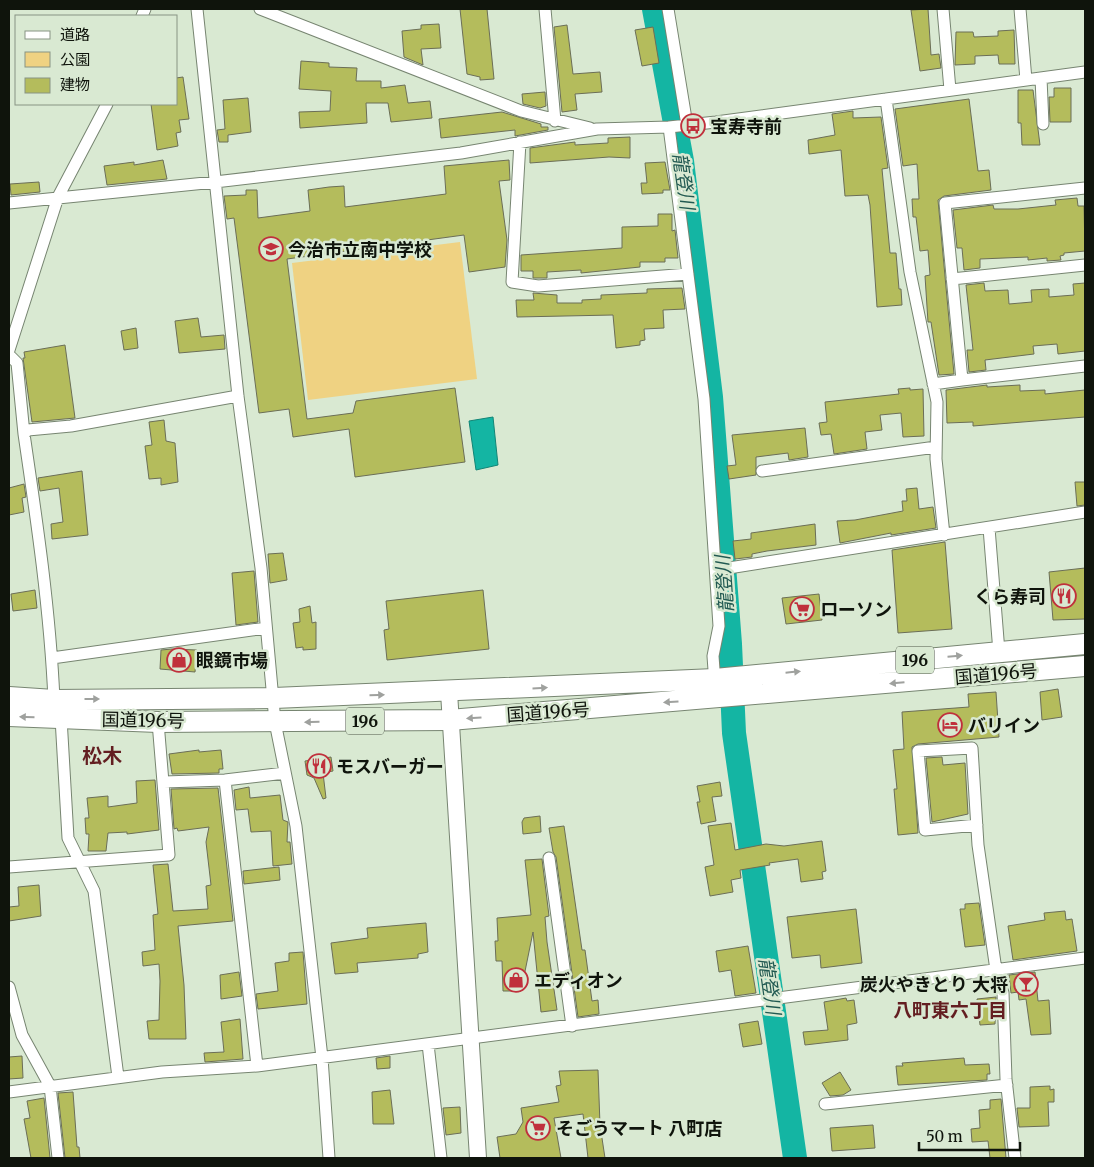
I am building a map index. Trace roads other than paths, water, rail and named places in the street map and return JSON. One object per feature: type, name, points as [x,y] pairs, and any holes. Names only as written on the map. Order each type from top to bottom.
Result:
[{"type":"highway","name":"国道196号","points":[[9,697],[57,709],[158,722],[450,720],[745,686],[999,652],[1085,644]]},
{"type":"highway","name":"国道196号","points":[[745,686],[1085,666]]},
{"type":"highway","name":"国道196号","points":[[9,716],[57,709],[274,698],[449,692],[717,689]]},
{"type":"street","points":[[197,9],[238,396],[261,568],[275,722],[296,826],[322,1058],[329,1158]]},
{"type":"street","points":[[260,9],[521,111],[555,121],[597,129]]},
{"type":"street","points":[[544,9],[555,121]]},
{"type":"street","points":[[668,9],[687,124]]},
{"type":"street","points":[[943,9],[950,90]]},
{"type":"street","points":[[1020,9],[1026,80]]},
{"type":"street","points":[[9,203],[215,182],[461,153],[597,129],[669,127],[1085,72]]},
{"type":"street","points":[[1041,78],[1043,124]]},
{"type":"street","points":[[886,99],[910,272],[937,402],[936,447],[944,535]]},
{"type":"street","points":[[9,350],[58,197],[106,105]]},
{"type":"street","points":[[669,127],[704,399],[719,626],[713,656],[717,689]]},
{"type":"street","points":[[520,142],[512,282],[538,286],[688,274]]},
{"type":"street","points":[[962,380],[945,203],[1085,188]]},
{"type":"street","points":[[952,279],[1085,265]]},
{"type":"street","points":[[9,355],[17,363],[24,434],[40,545],[68,838],[94,891],[118,1077]]},
{"type":"street","points":[[933,384],[1085,366]]},
{"type":"street","points":[[24,434],[28,430],[71,426],[238,396]]},
{"type":"street","points":[[762,471],[936,447]]},
{"type":"street","points":[[716,570],[1085,512]]},
{"type":"street","points":[[989,528],[999,652]]},
{"type":"street","points":[[52,658],[266,628]]},
{"type":"street","points":[[449,692],[478,1158]]},
{"type":"street","points":[[9,867],[169,855],[158,722]]},
{"type":"street","points":[[977,825],[925,830],[918,751],[972,748],[977,825],[996,970],[1003,993],[1007,1085],[1015,1158]]},
{"type":"street","points":[[164,782],[225,780],[284,773]]},
{"type":"street","points":[[225,780],[257,1066]]},
{"type":"street","points":[[549,858],[572,1026]]},
{"type":"street","points":[[9,1092],[162,1072],[257,1066],[322,1058],[1085,958]]},
{"type":"street","points":[[9,987],[22,1035],[50,1086],[58,1158]]},
{"type":"street","points":[[428,1044],[441,1158]]},
{"type":"street","points":[[825,1104],[1007,1085]]},
{"type":"water","points":[[493,417],[498,465],[476,470],[469,421]]},
{"type":"waterway","name":"龍登川","points":[[654,9],[682,161],[711,397],[730,644],[734,733],[795,1158]]},
{"type":"place","name":"宝寿寺前","points":[[693,126]]},
{"type":"place","name":"今治市立南中学校","points":[[271,249]]},
{"type":"place","name":"くら寿司","points":[[1064,596]]},
{"type":"place","name":"ローソン","points":[[802,609]]},
{"type":"place","name":"眼鏡市場","points":[[179,660]]},
{"type":"place","name":"バリイン","points":[[950,725]]},
{"type":"place","name":"モスバーガー","points":[[319,766]]},
{"type":"place","name":"エディオン","points":[[516,980]]},
{"type":"place","name":"炭火やきとり 大将","points":[[1026,984]]},
{"type":"place","name":"そごうマート 八町店","points":[[538,1128]]},
{"type":"district","name":"松木","points":[[102,755]]},
{"type":"district","name":"八町東六丁目","points":[[950,1010]]}]
